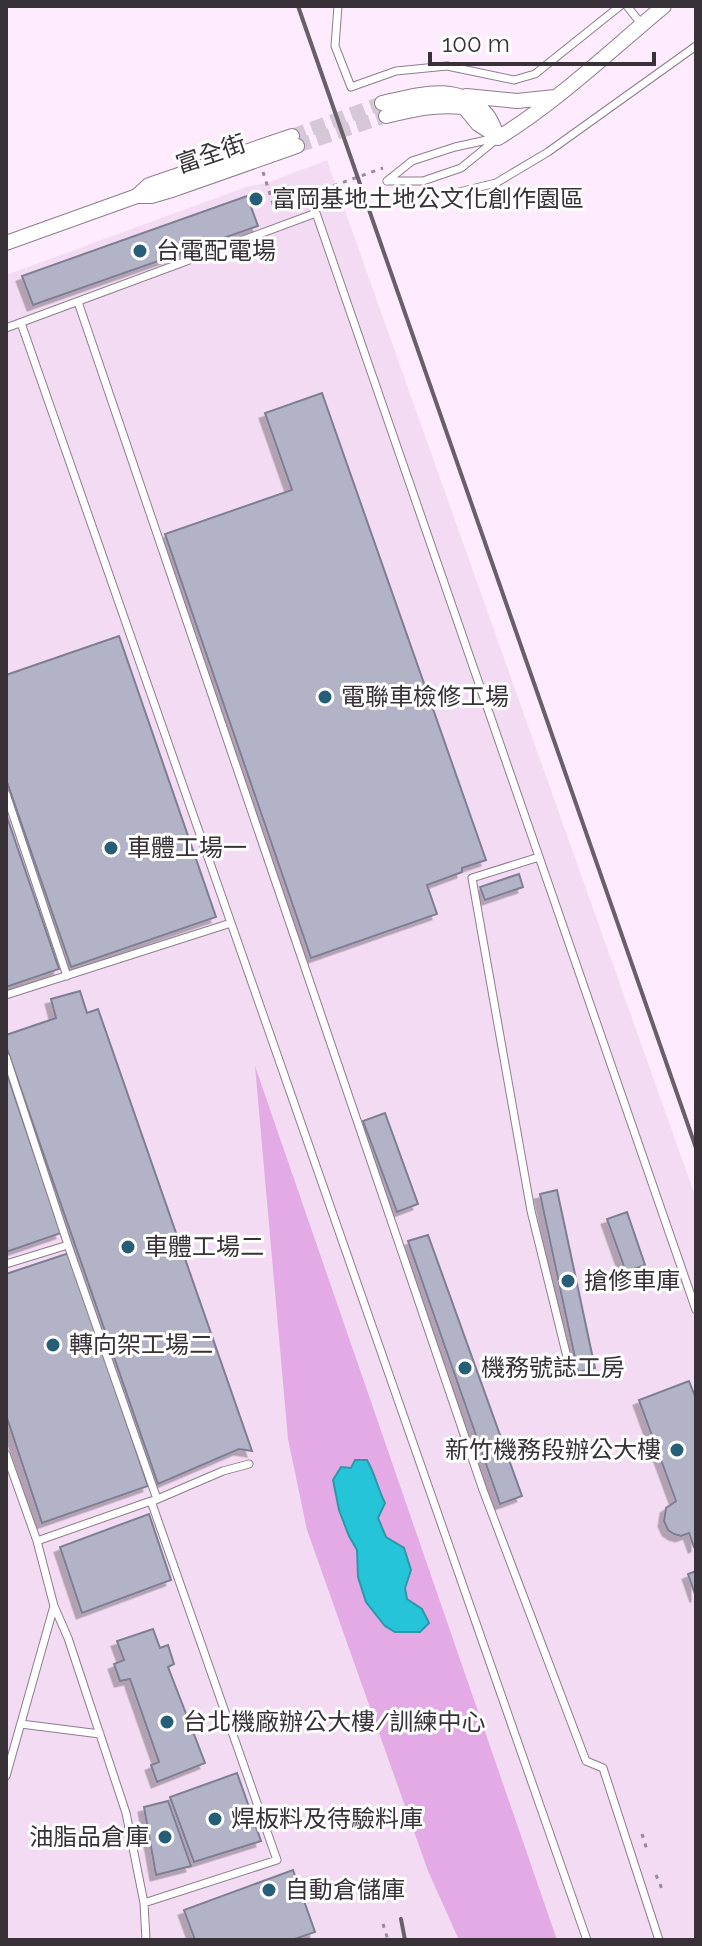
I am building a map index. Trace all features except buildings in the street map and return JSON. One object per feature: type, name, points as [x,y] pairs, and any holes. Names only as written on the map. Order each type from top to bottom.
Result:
[{"type":"street","points":[[498,138],[556,97],[664,6]]},
{"type":"street","points":[[498,138],[478,124],[464,107],[443,105],[384,110],[418,95],[442,92],[517,101],[556,97]]},
{"type":"street","points":[[466,96],[489,116],[498,138]]},
{"type":"street","name":"富全街","points":[[6,243],[137,196],[172,190],[260,160],[295,141],[149,185],[137,196]]},
{"type":"lane","points":[[338,6],[335,46],[351,87],[396,71],[447,66],[514,80],[535,74],[620,6]]},
{"type":"lane","points":[[627,6],[642,25]]},
{"type":"lane","points":[[459,192],[496,183],[548,152],[696,46]]},
{"type":"lane","points":[[498,138],[461,168],[423,181],[387,181],[412,161],[455,147],[498,138]]},
{"type":"lane","points":[[6,328],[316,213],[696,1310]]},
{"type":"lane","points":[[78,302],[483,1490],[586,1761],[603,1768],[659,1940]]},
{"type":"lane","points":[[21,323],[587,1940]]},
{"type":"lane","points":[[6,794],[67,976]]},
{"type":"lane","points":[[539,857],[472,878],[531,1211],[568,1361]]},
{"type":"lane","points":[[6,995],[231,923]]},
{"type":"lane","points":[[6,1057],[277,1860],[144,1903]]},
{"type":"lane","points":[[6,1264],[68,1245]]},
{"type":"lane","points":[[6,1454],[37,1541],[54,1606],[68,1638],[126,1813],[144,1903],[146,1940]]},
{"type":"lane","points":[[37,1541],[249,1464]]},
{"type":"lane","points":[[6,1776],[54,1606]]},
{"type":"lane","points":[[21,1724],[100,1734]]},
{"type":"path","points":[[260,160],[274,207],[384,168]]},
{"type":"path","points":[[269,193],[282,189]]},
{"type":"path","points":[[642,1834],[647,1850]]},
{"type":"path","points":[[656,1875],[662,1889]]},
{"type":"path","points":[[383,1924],[388,1940]]},
{"type":"shaded area","points":[[327,160],[696,1198],[696,1940],[6,1940],[6,275]]},
{"type":"shaded area","points":[[255,1066],[557,1940],[459,1940],[428,1871],[307,1530],[288,1439]]},
{"type":"water","points":[[355,1460],[367,1460],[385,1503],[378,1518],[386,1537],[404,1548],[411,1570],[405,1588],[407,1599],[422,1609],[429,1623],[420,1632],[395,1632],[385,1626],[366,1602],[358,1577],[357,1550],[339,1510],[333,1480],[341,1467],[351,1468]]},
{"type":"tunnel","points":[[292,136],[382,103]]},
{"type":"tunnel","points":[[297,146],[386,116]]},
{"type":"railway","points":[[298,6],[696,1148]]},
{"type":"railway","points":[[401,1919],[405,1940]]},
{"type":"place","name":"富岡基地土地公文化創作園區","points":[[256,199]]},
{"type":"place","name":"台電配電場","points":[[140,251]]},
{"type":"place","name":"電聯車檢修工場","points":[[325,697]]},
{"type":"place","name":"車體工場一","points":[[111,848]]},
{"type":"place","name":"車體工場二","points":[[128,1247]]},
{"type":"place","name":"搶修車庫","points":[[568,1281]]},
{"type":"place","name":"轉向架工場二","points":[[53,1345]]},
{"type":"place","name":"機務號誌工房","points":[[465,1368]]},
{"type":"place","name":"新竹機務段辦公大樓","points":[[677,1450]]},
{"type":"place","name":"台北機廠辦公大樓/訓練中心","points":[[167,1722]]},
{"type":"place","name":"焊板料及待驗料庫","points":[[215,1819]]},
{"type":"place","name":"油脂品倉庫","points":[[165,1837]]},
{"type":"place","name":"自動倉儲庫","points":[[269,1890]]}]
